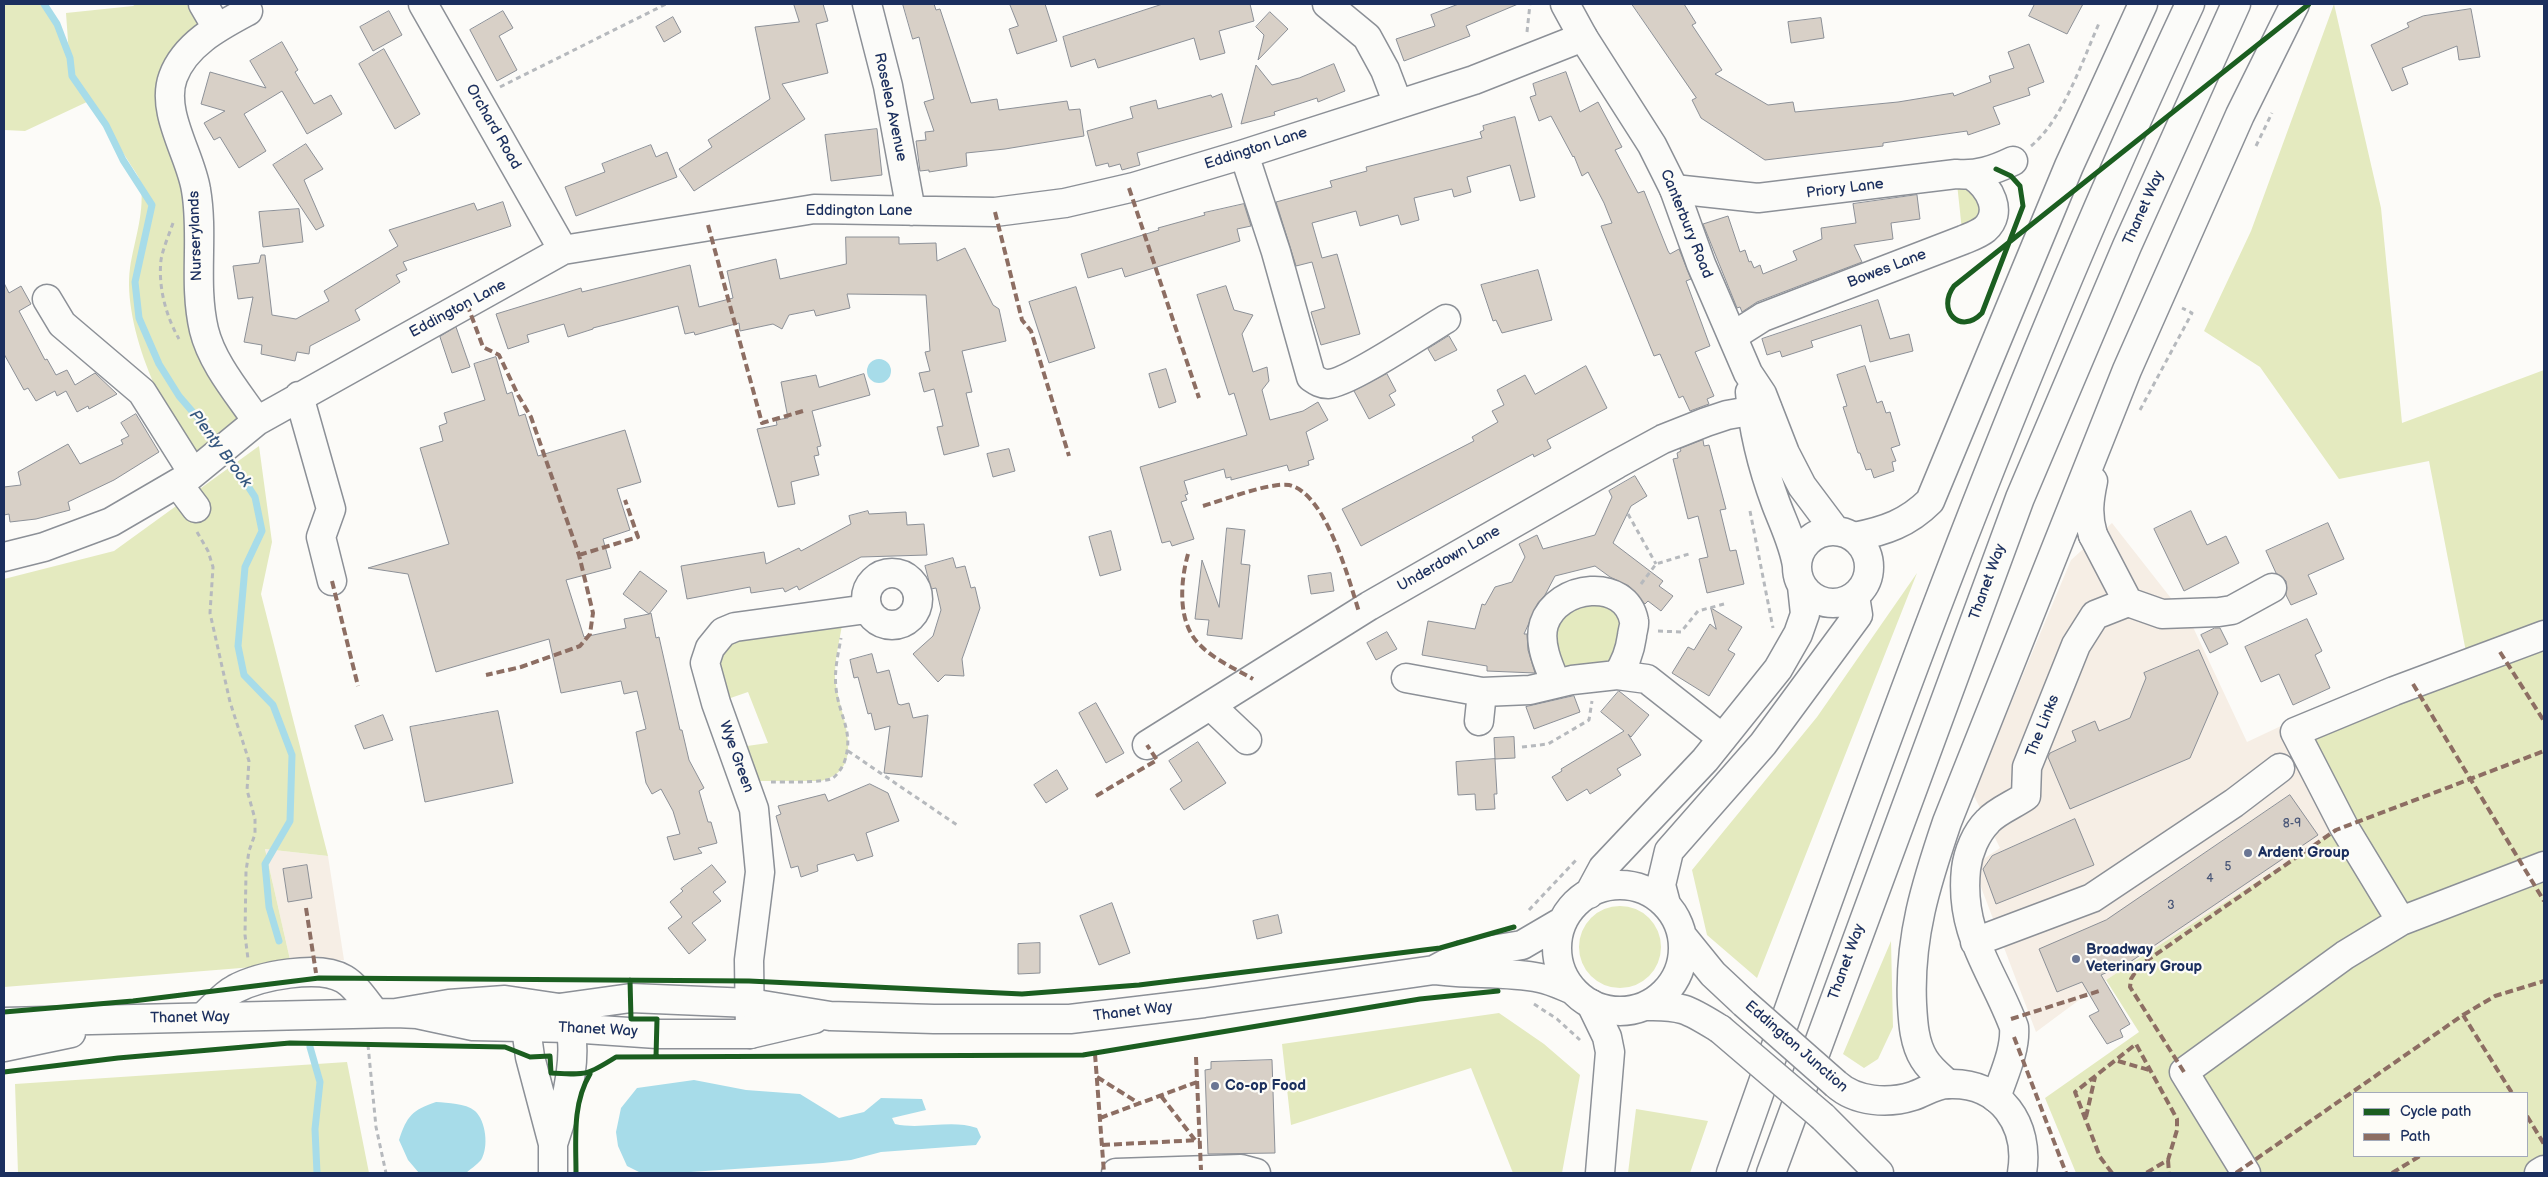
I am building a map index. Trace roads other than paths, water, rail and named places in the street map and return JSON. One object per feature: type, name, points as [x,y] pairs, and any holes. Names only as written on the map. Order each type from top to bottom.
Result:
[{"type":"main road","points":[[203,4],[218,28]]},
{"type":"main road","name":"Orchard Road","points":[[423,4],[563,250]]},
{"type":"main road","name":"Roselea Avenue","points":[[867,4],[888,86],[911,211]]},
{"type":"main road","points":[[1327,4],[1368,37],[1385,70],[1398,104]]},
{"type":"main road","name":"Canterbury Road","points":[[1565,4],[1583,37],[1652,145],[1674,189],[1701,264],[1748,373],[1759,409],[1802,486],[1845,534]]},
{"type":"main road","points":[[1588,894],[1603,868],[1679,789],[1778,669],[1790,650],[1805,614],[1799,576],[1802,548],[1808,541],[1825,532],[1845,534],[1898,525],[1912,518],[1930,500],[2069,166],[2143,4]]},
{"type":"main road","points":[[1731,1173],[1810,947],[1962,535],[2101,203],[2190,4]]},
{"type":"main road","name":"Thanet Way","points":[[1771,1173],[2020,498],[2123,255],[2236,4]]},
{"type":"main road","points":[[1948,1084],[1924,1060],[1913,1027],[1911,988],[1914,941],[1925,886],[1947,822],[2106,418],[2240,115],[2295,4]]},
{"type":"main road","name":"Nurserylands","points":[[248,11],[202,39],[184,58],[173,77],[169,97],[175,124],[196,189],[198,218],[197,288],[204,330],[215,358],[257,421]]},
{"type":"main road","name":"Eddington Lane","points":[[4,557],[44,547],[111,522],[185,478],[257,421],[563,250],[814,209],[995,212],[1057,204],[1129,188],[1244,154],[1474,80],[1583,37]]},
{"type":"main road","points":[[1244,154],[1276,252],[1311,377],[1318,383],[1328,384],[1349,377],[1446,319]]},
{"type":"main road","name":"Priory Lane","points":[[1674,189],[1758,198],[1956,174],[1972,176],[2013,161]]},
{"type":"main road","name":"Bowes Lane","points":[[1732,336],[1763,317],[1963,240],[1985,229],[1992,217],[1993,205],[1988,189],[1972,176]]},
{"type":"main road","points":[[48,299],[62,324],[142,392],[185,478],[196,508]]},
{"type":"main road","points":[[299,396],[331,509],[321,537],[332,581]]},
{"type":"main road","name":"Canterbury Road","points":[[1759,409],[1761,455],[1775,503],[1795,554],[1799,576]]},
{"type":"main road","name":"Underdown Lane","points":[[1147,746],[1212,707],[1369,606],[1617,464],[1663,439],[1727,415],[1759,409]]},
{"type":"main road","points":[[2106,418],[2088,505],[2088,520],[2093,535],[2128,602],[2162,614],[2219,612],[2232,610],[2272,588]]},
{"type":"main road","points":[[1799,576],[1810,596],[1821,602],[1833,604],[1844,602],[1855,596],[1866,583],[1870,566],[1865,550],[1845,534]]},
{"type":"main road","points":[[1556,683],[1544,647],[1543,626],[1552,608],[1570,594],[1593,590],[1613,595],[1629,617],[1624,665],[1607,676]]},
{"type":"main road","points":[[1666,904],[1661,885],[1669,852],[1741,770],[1795,702],[1858,615],[1855,596]]},
{"type":"main road","name":"The Links","points":[[1996,1098],[2009,1058],[2014,1037],[2014,1027],[1975,942],[1968,920],[1964,886],[1968,852],[1988,820],[2026,796],[2027,767],[2076,645],[2095,615],[2128,602]]},
{"type":"main road","name":"Wye Green","points":[[750,1034],[749,960],[760,872],[754,809],[746,781],[708,678],[706,663],[710,648],[723,632],[735,627],[856,612]]},
{"type":"main road","points":[[2401,921],[2344,827],[2295,732],[2394,691],[2544,635]]},
{"type":"main road","points":[[1406,678],[1482,692],[1530,690],[1556,683],[1607,676],[1647,679],[1722,738]]},
{"type":"main road","points":[[1479,722],[1482,692]]},
{"type":"main road","points":[[1212,707],[1247,740]]},
{"type":"main road","points":[[1975,942],[2092,898],[2234,803],[2280,768]]},
{"type":"main road","points":[[2246,1173],[2184,1072],[2345,955],[2401,921],[2544,866]]},
{"type":"main road","name":"Eddington Junction","points":[[1646,1006],[1660,997],[1676,978],[1684,954],[1683,937],[1677,919],[1666,904],[1649,891],[1629,885],[1608,886],[1588,894],[1574,905],[1563,921],[1558,939],[1558,957],[1563,975],[1582,997],[1609,1010],[1628,1011],[1646,1006],[1673,1005],[1683,1008],[1720,1029],[1823,1117],[1879,1173]]},
{"type":"main road","name":"Thanet Way","points":[[1434,970],[1462,955],[1522,945],[1563,921]]},
{"type":"main road","name":"Eddington Junction","points":[[1683,937],[1713,974],[1744,1003],[1836,1084],[1852,1095],[1872,1100],[1912,1096],[1929,1087],[1948,1084],[1982,1089],[1996,1098],[2015,1118],[2022,1135],[2024,1160],[2022,1173]]},
{"type":"main road","name":"Thanet Way","points":[[4,1022],[386,1013],[418,1014],[473,1026],[526,1028],[557,1014],[631,998],[750,1003],[830,1016],[934,1019],[1086,1018],[1434,970],[1461,974],[1543,978],[1582,997]]},
{"type":"main road","points":[[203,1017],[233,990],[251,981],[288,974],[320,972],[343,979],[386,1013]]},
{"type":"main road","points":[[1582,997],[1607,1037],[1610,1052],[1600,1173]]},
{"type":"main road","name":"Thanet Way","points":[[386,1013],[449,1004],[505,1000],[557,1014],[657,1034],[750,1034],[830,1016]]},
{"type":"main road","points":[[553,1144],[564,1112],[572,1074],[557,1014]]},
{"type":"main road","name":"Thanet Way","points":[[4,1047],[134,1020]]},
{"type":"main road","points":[[526,1028],[530,1057],[553,1144],[553,1173]]},
{"type":"main road","points":[[2022,1135],[2044,1173]]},
{"type":"main road","points":[[1116,1173],[1241,1168],[1256,1173]]},
{"type":"main road","points":[[2539,1173],[2544,1170]]},
{"type":"water","points":[[879,359],[888,362],[891,371],[888,380],[879,383],[870,380],[867,371],[870,362]]},
{"type":"water","points":[[694,1080],[746,1090],[800,1094],[839,1118],[864,1112],[881,1098],[922,1099],[926,1110],[892,1118],[895,1124],[905,1126],[967,1125],[977,1128],[981,1137],[976,1145],[881,1152],[851,1160],[823,1163],[676,1173],[641,1173],[627,1166],[618,1146],[616,1132],[621,1108],[637,1088]]},
{"type":"water","points":[[436,1102],[471,1108],[479,1115],[482,1121],[486,1141],[483,1155],[481,1160],[466,1173],[419,1173],[408,1160],[399,1140],[405,1125],[412,1115],[421,1108]]},
{"type":"waterway","name":"Plenty Brook","points":[[44,4],[57,24],[70,58],[72,76],[106,125],[123,160],[152,205],[135,282],[139,318],[159,364],[179,396],[221,445]]},
{"type":"waterway","name":"Plenty Brook","points":[[227,454],[255,497],[262,531],[245,567],[238,646],[244,675],[273,705],[292,755],[290,821],[265,864],[269,907],[279,941]]},
{"type":"waterway","name":"Plenty Brook","points":[[310,1047],[320,1082],[315,1129],[317,1173]]},
{"type":"place","name":"Ardent Group","points":[[2248,853]]},
{"type":"place","name":"Broadway Veterinary Group","points":[[2076,959]]},
{"type":"place","name":"Co-op Food","points":[[1215,1086]]}]
